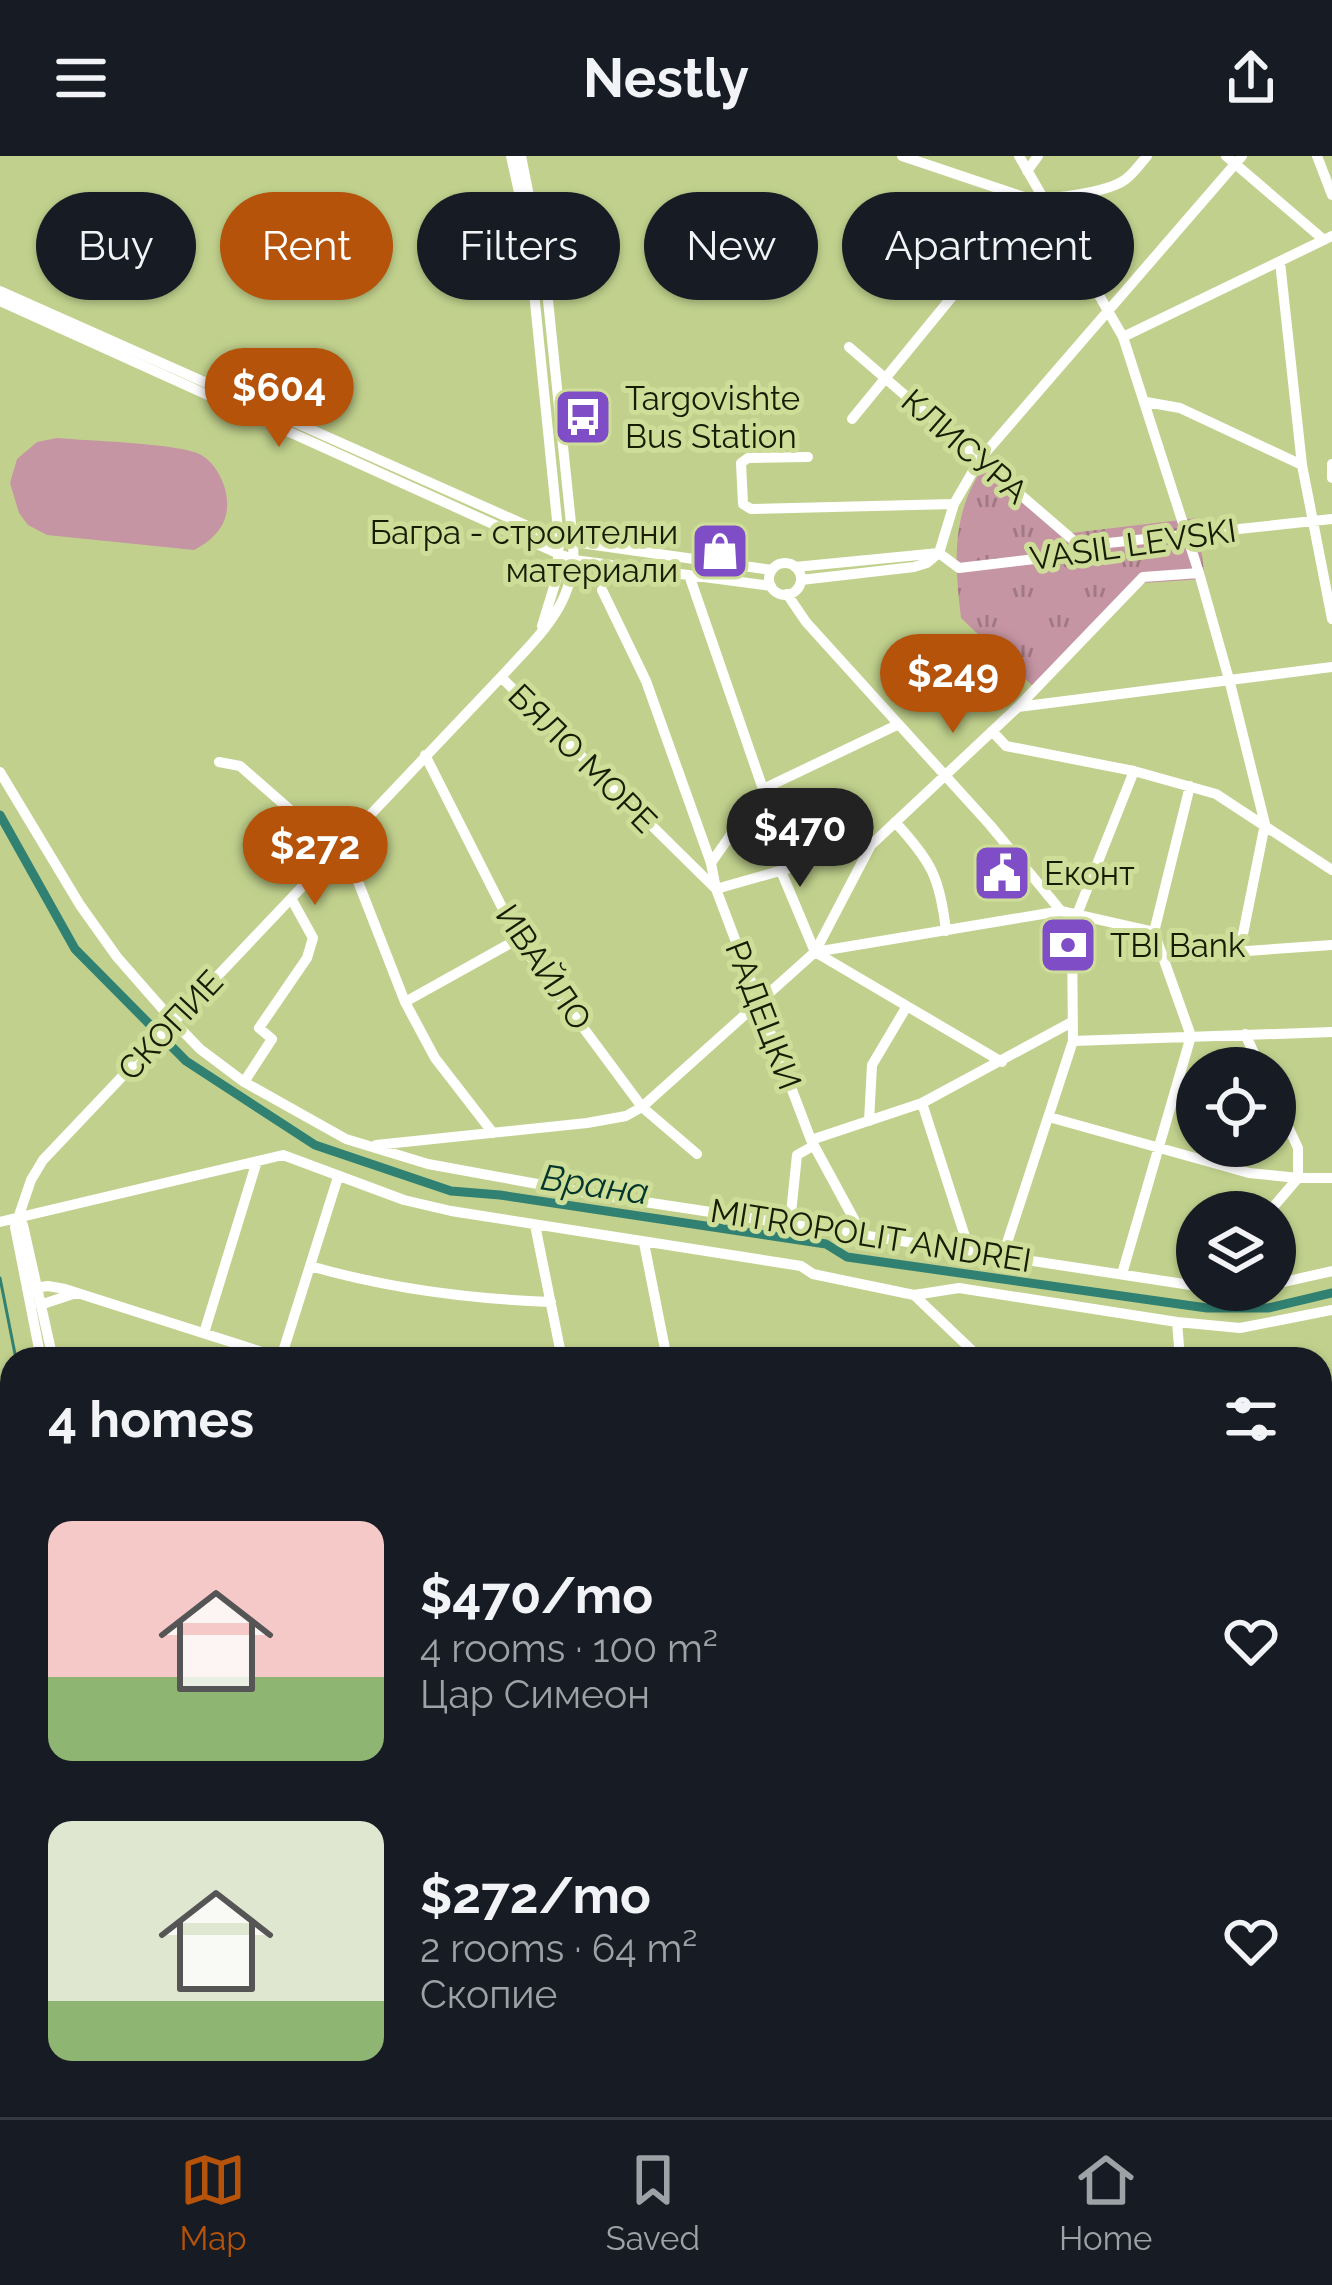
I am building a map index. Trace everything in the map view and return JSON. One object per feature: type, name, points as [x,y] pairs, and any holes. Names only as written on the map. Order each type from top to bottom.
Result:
[{"type":"street","name":"СКОПИЕ","points":[[511,156],[528,233],[559,547],[554,590],[539,634]]},
{"type":"street","points":[[521,156],[546,281],[574,560]]},
{"type":"street","points":[[902,156],[1009,192]]},
{"type":"street","points":[[1019,156],[1041,192]]},
{"type":"street","points":[[1027,171],[1038,156]]},
{"type":"street","points":[[1080,192],[1127,178],[1147,156]]},
{"type":"street","points":[[1318,156],[1332,195]]},
{"type":"street","points":[[939,553],[954,504],[980,459],[1234,158],[1328,238],[1123,337]]},
{"type":"street","points":[[1280,262],[1310,522],[1332,619]]},
{"type":"street","points":[[0,291],[537,532],[574,560],[771,586],[787,594],[806,622],[1061,911],[1154,932]]},
{"type":"street","points":[[852,418],[950,300]]},
{"type":"street","points":[[1099,300],[1123,337],[1146,402],[1230,683],[1265,824],[1240,949]]},
{"type":"street","points":[[0,301],[559,547],[573,544],[772,570]]},
{"type":"street","name":"КЛИСУРА","points":[[849,347],[1080,546]]},
{"type":"street","points":[[1146,402],[1180,408],[1302,465]]},
{"type":"street","points":[[808,457],[748,458],[740,463],[743,504],[751,508],[954,504]]},
{"type":"street","points":[[1332,464],[1332,478]]},
{"type":"street","points":[[537,532],[556,509]]},
{"type":"street","name":"VASIL LEVSKI","points":[[796,567],[939,553],[959,568],[1076,554],[1080,546],[1332,519]]},
{"type":"street","name":"VASIL LEVSKI","points":[[801,580],[914,567],[939,553]]},
{"type":"street","name":"СКОПИЕ","points":[[7,1220],[43,1160],[539,634],[565,601],[574,560]]},
{"type":"street","points":[[771,586],[772,570],[780,563],[796,567],[801,580],[787,594]]},
{"type":"street","points":[[367,1146],[586,1124],[626,1116],[642,1107],[814,952],[871,845],[1018,707],[1143,578],[1199,574]]},
{"type":"street","points":[[689,575],[763,789]]},
{"type":"street","name":"РАДЕЦКИ","points":[[602,590],[646,681],[716,889],[812,1143],[862,1234]]},
{"type":"street","points":[[1018,707],[1332,668]]},
{"type":"street","name":"БЯЛО МОРЕ","points":[[501,677],[716,889]]},
{"type":"street","points":[[711,863],[763,789],[897,725]]},
{"type":"street","points":[[992,731],[1006,746],[1134,771],[1216,794],[1332,870]]},
{"type":"street","name":"ИВАЙЛО","points":[[425,755],[518,939],[642,1107],[697,1154]]},
{"type":"street","points":[[219,762],[240,766],[336,850],[357,878],[405,1002],[435,1058],[494,1133]]},
{"type":"street","points":[[1003,1255],[1073,1041],[1076,917],[1134,771]]},
{"type":"street","name":"MITROPOLIT ANDREI","points":[[0,772],[80,904],[172,1024],[244,1082],[367,1146],[428,1164],[1176,1283]]},
{"type":"street","points":[[1122,1274],[1191,1036],[1154,932],[1190,786]]},
{"type":"street","points":[[895,822],[926,856],[941,884],[946,931]]},
{"type":"street","points":[[716,889],[871,845]]},
{"type":"street","points":[[781,871],[814,952],[1002,1062]]},
{"type":"street","points":[[244,1082],[272,1039],[260,1028],[308,958],[313,938],[292,900]]},
{"type":"street","points":[[814,952],[1061,911]]},
{"type":"street","points":[[405,1002],[518,939]]},
{"type":"street","points":[[1161,957],[1332,945]]},
{"type":"street","points":[[869,1121],[872,1065],[908,1006]]},
{"type":"street","points":[[790,1223],[796,1155],[812,1143],[922,1103],[1072,1022]]},
{"type":"street","points":[[1073,1041],[1332,1032]]},
{"type":"street","points":[[1245,1034],[1251,1047]]},
{"type":"street","points":[[922,1103],[969,1249]]},
{"type":"street","points":[[1048,1117],[1249,1173],[1332,1178]]},
{"type":"street","points":[[1287,1191],[1298,1178],[1296,1144]]},
{"type":"street","name":"MITROPOLIT ANDREI","points":[[257,1160],[283,1155],[404,1200],[644,1244],[801,1266],[813,1274],[914,1295],[959,1288],[1240,1328],[1332,1310]]},
{"type":"street","points":[[7,1220],[257,1160]]},
{"type":"street","points":[[204,1333],[257,1160]]},
{"type":"street","points":[[286,1347],[338,1177]]},
{"type":"street","points":[[7,1220],[23,1225],[49,1347]]},
{"type":"street","points":[[535,1225],[559,1347]]},
{"type":"street","points":[[644,1244],[665,1347]]},
{"type":"street","points":[[310,1265],[424,1293],[550,1302]]},
{"type":"street","points":[[1296,1279],[1332,1271]]},
{"type":"street","points":[[33,1288],[56,1286],[247,1347]]},
{"type":"street","points":[[37,1306],[76,1293]]},
{"type":"street","points":[[914,1295],[968,1347]]},
{"type":"street","points":[[37,1306],[40,1347]]},
{"type":"street","points":[[1177,1322],[1179,1347]]},
{"type":"green space","points":[[57,438],[197,453],[210,462],[224,484],[224,522],[194,550],[47,535],[28,525],[19,513],[10,483],[17,459],[37,442]]},
{"type":"green space","points":[[988,461],[1071,533],[1197,518],[1205,579],[1143,583],[1038,691],[961,618],[957,576],[961,516]]},
{"type":"waterway","name":"Врана","points":[[0,815],[75,949],[186,1061],[315,1145],[451,1191],[826,1244],[847,1257],[1207,1308],[1268,1308],[1332,1293]]},
{"type":"waterway","points":[[0,1278],[14,1347]]},
{"type":"place","name":"Targovishte Bus Station","points":[[583,417]]},
{"type":"place","name":"Багра - строителни материали","points":[[720,551]]},
{"type":"place","name":"Еконт","points":[[1002,873]]},
{"type":"place","name":"TBI Bank","points":[[1068,945]]}]
